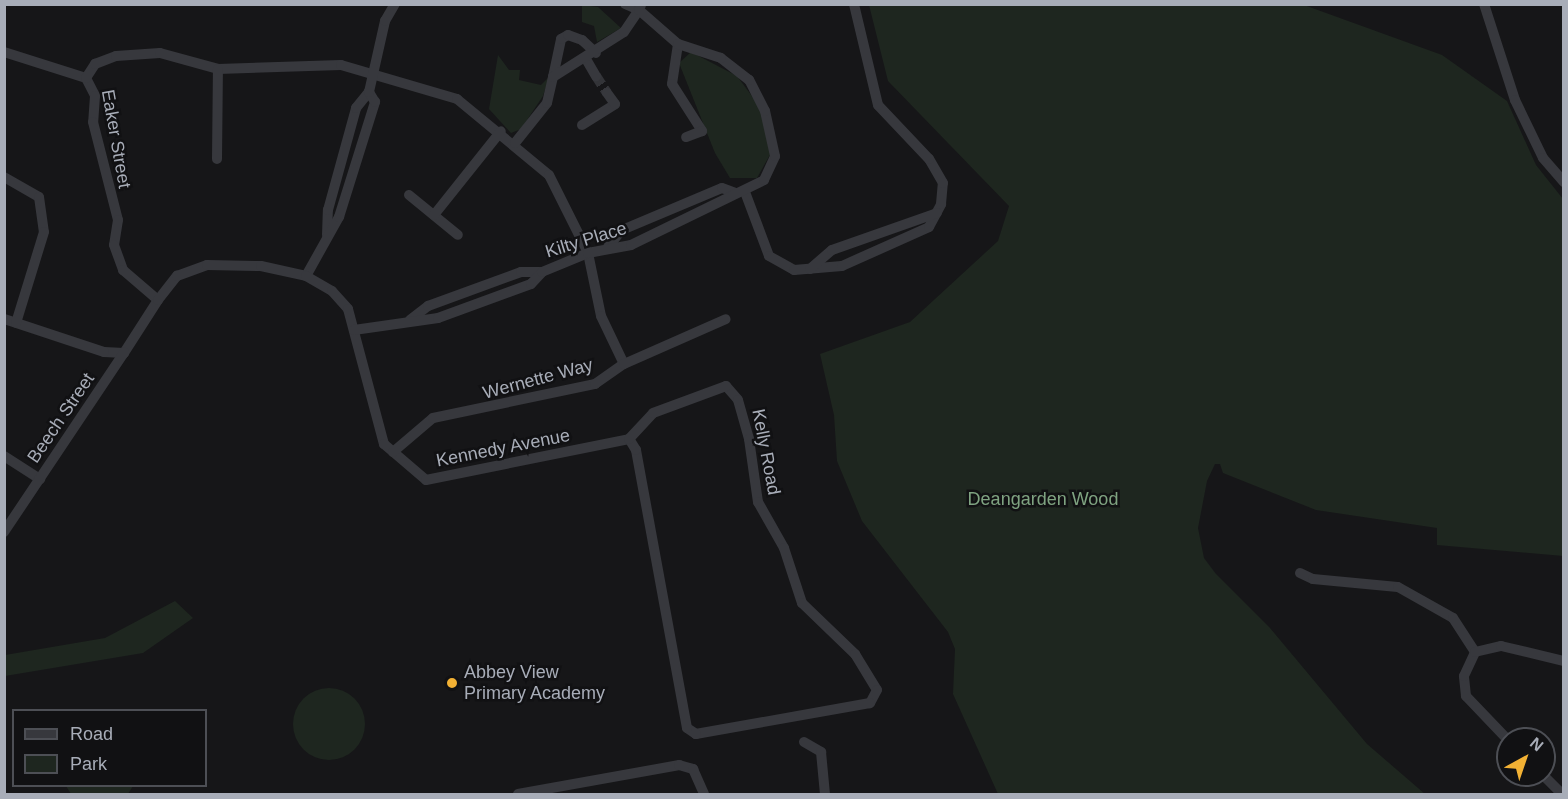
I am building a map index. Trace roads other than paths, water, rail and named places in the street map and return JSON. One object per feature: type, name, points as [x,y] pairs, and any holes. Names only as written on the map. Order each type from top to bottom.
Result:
[{"type":"street","points":[[327,239],[327,210],[356,108],[369,92],[385,21],[395,4]]},
{"type":"street","points":[[625,4],[640,7],[678,44],[672,84],[702,131],[686,137]]},
{"type":"street","points":[[608,247],[632,225],[722,188],[740,193],[769,256],[794,270],[842,266],[929,227],[937,213],[943,183],[929,159],[878,105],[854,4]]},
{"type":"street","points":[[1484,4],[1515,100],[1543,158],[1563,183]]},
{"type":"street","points":[[553,77],[586,59],[624,32],[640,7]]},
{"type":"street","points":[[515,143],[547,103],[561,39],[568,35],[582,40],[596,52]]},
{"type":"street","name":"Kilty Place","points":[[354,330],[410,320],[438,318],[531,284],[542,272],[588,253],[608,247],[631,245],[764,180],[775,156],[765,111],[749,80],[721,58],[678,44]]},
{"type":"street","name":"Eaker Street","points":[[4,51],[86,78],[95,96],[93,122],[117,220],[114,245],[123,270],[158,300]]},
{"type":"street","points":[[86,78],[95,64],[116,56],[160,53],[218,69],[331,64],[374,73],[457,99],[501,131],[549,175],[588,253],[601,316],[624,364]]},
{"type":"street","points":[[586,59],[596,76]]},
{"type":"street","points":[[217,159],[218,69]]},
{"type":"street","points":[[306,276],[339,217],[375,102],[369,92]]},
{"type":"street","points":[[582,125],[615,104],[607,93]]},
{"type":"street","points":[[434,215],[501,131]]},
{"type":"street","points":[[4,177],[39,197],[44,232],[16,323]]},
{"type":"street","points":[[409,195],[458,235]]},
{"type":"street","points":[[810,268],[832,250],[937,213]]},
{"type":"street","name":"Kennedy Avenue","points":[[124,353],[158,300],[177,276],[207,265],[261,266],[306,276],[332,291],[348,309],[384,444],[426,480],[629,439]]},
{"type":"street","points":[[4,319],[104,352],[124,353]]},
{"type":"street","name":"Wernette Way","points":[[393,452],[433,418],[595,384],[624,364],[726,319]]},
{"type":"street","name":"Beech Street","points":[[4,532],[124,353]]},
{"type":"street","name":"Kelly Road","points":[[726,386],[738,400],[747,430],[758,502],[784,548],[802,603],[855,654],[877,690],[870,703],[696,734],[687,729],[636,450],[629,439],[653,413],[726,386]]},
{"type":"street","points":[[4,456],[40,479]]},
{"type":"street","points":[[1300,573],[1313,579],[1398,587],[1453,618],[1475,652]]},
{"type":"street","points":[[1475,652],[1501,646],[1563,661]]},
{"type":"street","points":[[1475,652],[1464,676],[1466,696],[1496,727]]},
{"type":"street","points":[[804,742],[821,752],[825,795]]},
{"type":"street","points":[[518,795],[568,790],[680,765],[693,769],[704,795]]},
{"type":"tunnel","points":[[596,76],[607,93]]},
{"type":"place","name":"Abbey View Primary Academy","points":[[452,683]]},
{"type":"park label","name":"Deangarden Wood","points":[[1043,499]]}]
